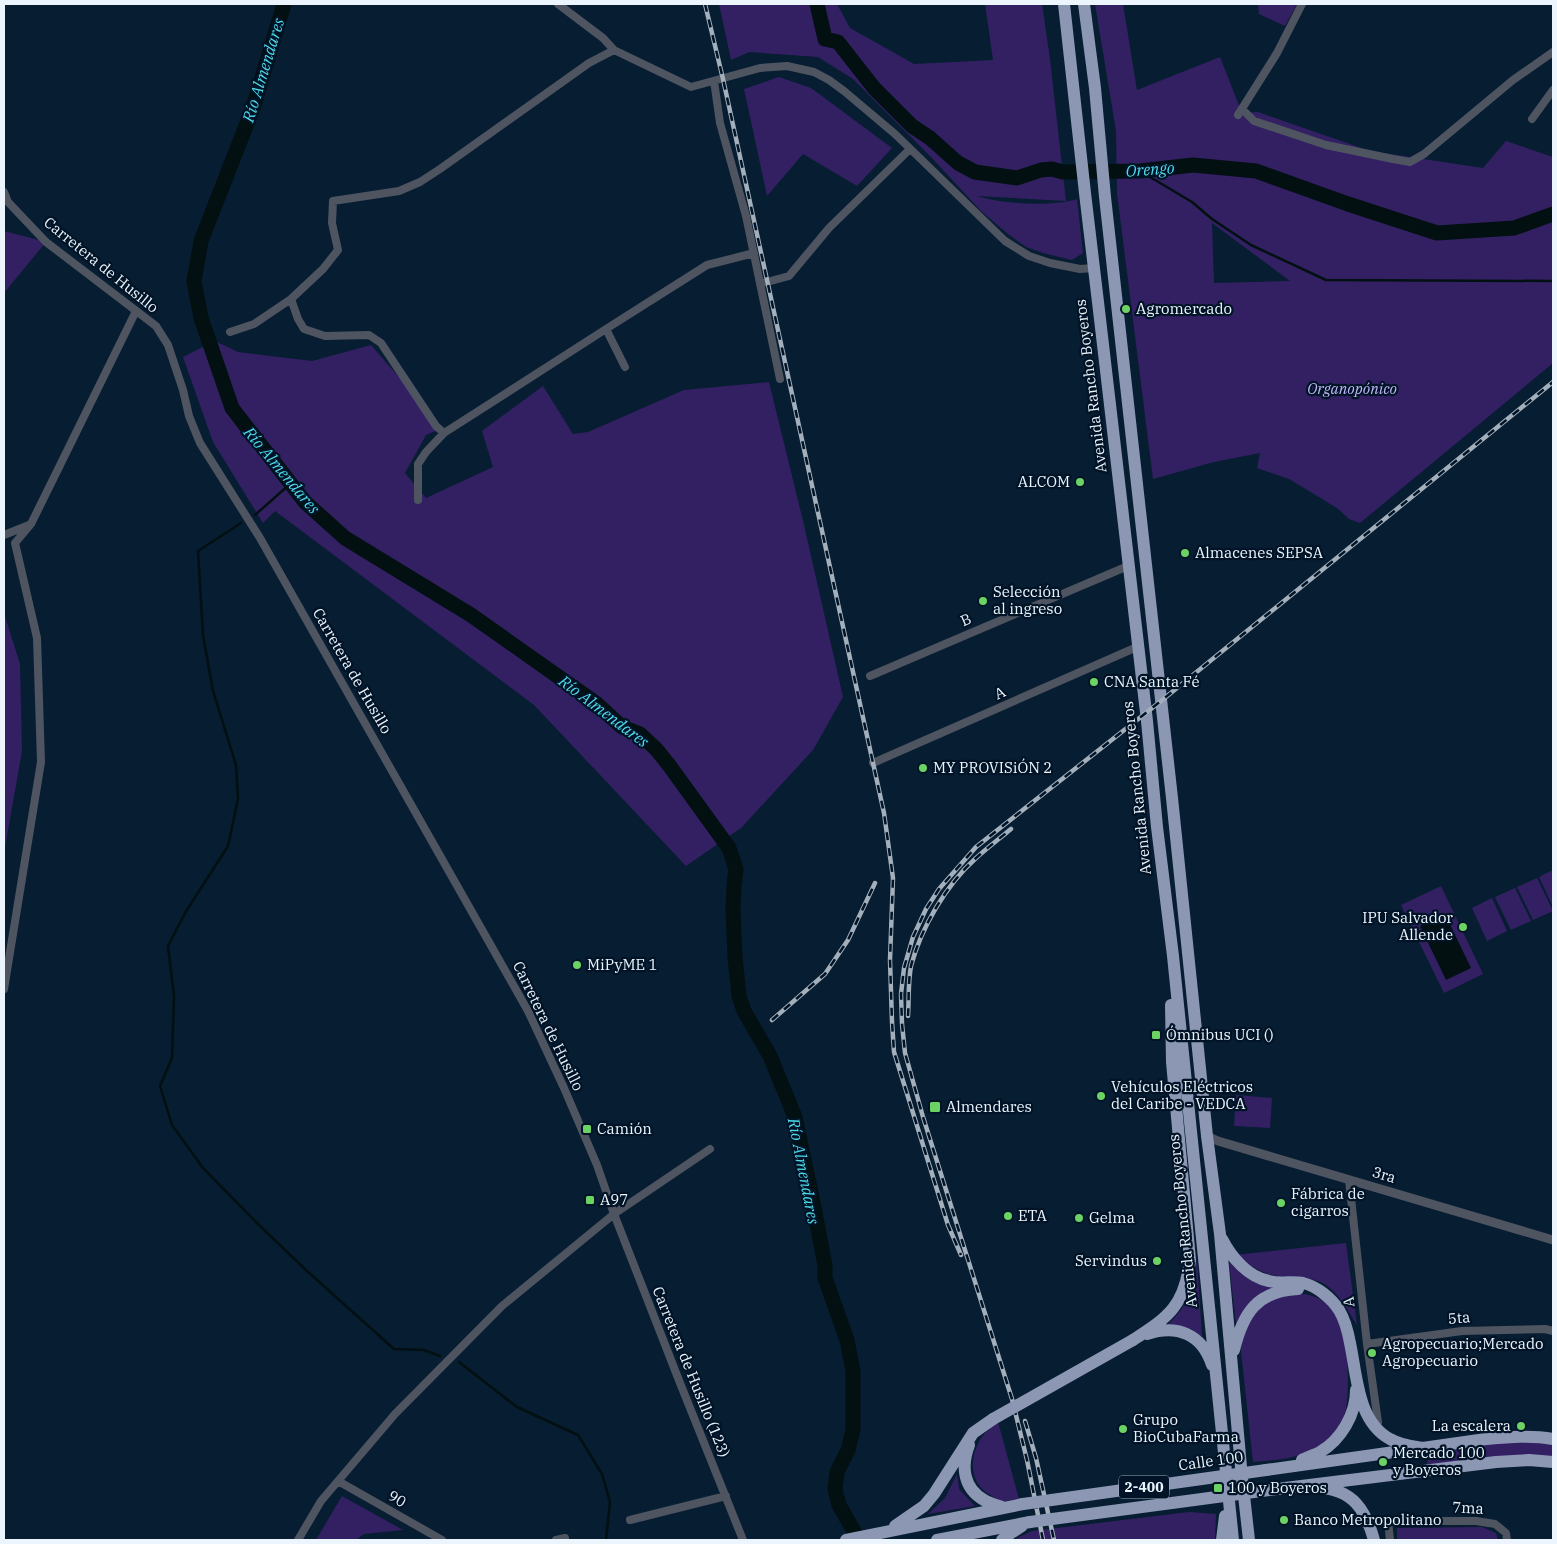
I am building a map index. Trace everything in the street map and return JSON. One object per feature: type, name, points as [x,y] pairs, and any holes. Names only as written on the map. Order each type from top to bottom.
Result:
[{"type":"highway","name":"Avenida Rancho Boyeros","points":[[1064,4],[1084,193],[1173,956],[1233,1540]]},
{"type":"highway","points":[[1084,4],[1095,88],[1105,197],[1220,1234],[1249,1540]]},
{"type":"highway","points":[[885,1531],[900,1524],[924,1506],[934,1494],[973,1433],[993,1419],[1133,1340],[1163,1319],[1180,1299],[1185,1289],[1190,1260],[1172,1062],[1170,1002],[1173,956]]},
{"type":"highway","points":[[1220,1234],[1233,1256],[1256,1277],[1268,1281],[1305,1284],[1325,1295],[1339,1310],[1348,1333],[1364,1407],[1373,1425],[1390,1440],[1399,1444],[1423,1448]]},
{"type":"highway","points":[[1233,1375],[1232,1360],[1236,1342],[1247,1315],[1256,1304],[1272,1294],[1289,1290],[1306,1290],[1325,1295]]},
{"type":"highway","points":[[1133,1340],[1161,1330],[1180,1331],[1193,1338],[1205,1350],[1211,1362],[1219,1397]]},
{"type":"highway","points":[[1266,1470],[1303,1459],[1319,1452],[1332,1443],[1353,1412],[1356,1393],[1356,1372]]},
{"type":"highway","points":[[993,1419],[970,1444],[965,1456],[964,1471],[968,1483],[976,1494],[984,1500],[1002,1507]]},
{"type":"highway","name":"Calle 100","points":[[848,1540],[1002,1507],[1486,1439],[1540,1437],[1553,1439]]},
{"type":"highway","name":"2-400","points":[[937,1540],[1030,1522],[1270,1490],[1496,1462],[1529,1460],[1553,1462]]},
{"type":"highway","points":[[1270,1490],[1319,1488],[1341,1492],[1352,1499],[1364,1513],[1374,1540]]},
{"type":"highway","points":[[1222,1540],[1228,1499]]},
{"type":"highway","points":[[1002,1540],[1010,1533],[1030,1522]]},
{"type":"street","points":[[558,4],[603,38],[614,50],[691,86],[760,68],[787,66],[814,72],[844,91],[910,149],[1005,241],[1029,256],[1080,269],[1094,268]]},
{"type":"street","points":[[1302,4],[1277,54],[1240,112],[1254,121],[1326,145],[1393,159],[1410,162],[1424,154],[1512,80],[1553,52]]},
{"type":"street","points":[[230,332],[254,324],[291,299],[323,269],[338,250],[332,223],[333,201],[399,190],[420,182],[589,63],[614,50]]},
{"type":"street","points":[[714,81],[720,123],[746,216],[780,379]]},
{"type":"street","points":[[1532,119],[1553,90]]},
{"type":"street","points":[[760,284],[789,276],[829,228],[910,149]]},
{"type":"street","name":"Carretera de Husillo","points":[[4,192],[8,202],[46,242],[156,326],[168,345],[183,390],[189,416],[200,443],[260,538],[528,1011],[597,1165],[614,1214]]},
{"type":"street","points":[[418,500],[418,464],[426,452],[444,434],[708,265],[754,253]]},
{"type":"street","points":[[291,299],[298,320],[304,330],[325,336],[369,335],[381,344],[436,426],[444,434]]},
{"type":"street","points":[[4,989],[40,762],[38,638],[15,543],[31,524],[136,311]]},
{"type":"street","points":[[606,329],[625,367]]},
{"type":"street","points":[[4,535],[31,524]]},
{"type":"street","name":"B","points":[[870,676],[1128,566]]},
{"type":"street","name":"A","points":[[873,763],[1138,647]]},
{"type":"street","name":"3ra","points":[[1208,1136],[1218,1141],[1553,1240]]},
{"type":"street","points":[[298,1540],[322,1501],[395,1414],[502,1306],[614,1214],[710,1149]]},
{"type":"street","name":"A","points":[[1349,1180],[1367,1344],[1378,1422]]},
{"type":"street","name":"Carretera de Husillo (123)","points":[[614,1214],[744,1540]]},
{"type":"street","name":"5ta","points":[[1367,1344],[1462,1331],[1545,1329],[1553,1331]]},
{"type":"street","name":"90","points":[[338,1481],[442,1540]]},
{"type":"street","points":[[630,1520],[726,1496]]},
{"type":"street","name":"7ma","points":[[1390,1540],[1388,1521],[1476,1521],[1495,1524],[1506,1533],[1507,1540]]},
{"type":"street","points":[[556,1540],[564,1538]]},
{"type":"green space","points":[[719,4],[837,4],[850,28],[914,64],[993,60],[985,4],[1042,4],[1066,201],[977,196],[1000,201],[1041,204],[1054,203],[1067,201],[1077,199],[1083,253],[1072,260],[1043,253],[1026,247],[1008,234],[981,211],[932,158],[853,79],[818,57],[749,52],[731,60]]},
{"type":"green space","name":"Organopónico","points":[[1095,4],[1123,4],[1137,90],[1220,57],[1242,113],[1258,112],[1370,151],[1483,168],[1506,141],[1553,157],[1553,363],[1360,523],[1349,519],[1337,508],[1289,479],[1257,468],[1260,453],[1214,462],[1153,479],[1117,193],[1116,131]],"holes":[[[1212,223],[1290,281],[1214,283]]]},
{"type":"green space","points":[[1258,4],[1297,4],[1285,26],[1259,14]]},
{"type":"green space","points":[[779,77],[811,88],[892,148],[857,186],[803,154],[767,196],[744,89]]},
{"type":"green space","points":[[4,231],[46,242],[4,293]]},
{"type":"green space","points":[[215,341],[238,352],[312,361],[371,345],[443,428],[426,435],[405,473],[426,498],[493,467],[482,431],[543,386],[573,434],[588,432],[684,390],[769,382],[843,697],[813,750],[741,828],[686,866],[534,705],[275,511],[263,523],[213,442],[183,357]]},
{"type":"green space","points":[[4,613],[20,664],[22,751],[4,853]]},
{"type":"green space","points":[[1553,870],[1553,907],[1539,877]]},
{"type":"green space","points":[[1537,878],[1553,911],[1533,920],[1517,887]]},
{"type":"green space","points":[[1441,886],[1483,974],[1444,993],[1401,905]]},
{"type":"green space","points":[[1515,888],[1531,921],[1511,930],[1495,897]]},
{"type":"green space","points":[[1492,898],[1507,931],[1487,941],[1472,908]]},
{"type":"green space","points":[[1236,1095],[1272,1098],[1270,1128],[1234,1126]]},
{"type":"green space","points":[[1346,1243],[1357,1325],[1339,1298],[1326,1285],[1314,1280],[1265,1273],[1235,1255]]},
{"type":"green space","points":[[1197,1257],[1202,1337],[1191,1329],[1167,1325],[1181,1310],[1189,1294]]},
{"type":"green space","points":[[1229,1262],[1241,1273],[1274,1288],[1236,1325]]},
{"type":"green space","points":[[1297,1293],[1314,1296],[1322,1300],[1329,1305],[1340,1321],[1345,1341],[1348,1369],[1344,1416],[1329,1438],[1309,1452],[1286,1458],[1253,1462],[1240,1342],[1245,1326],[1268,1299]]},
{"type":"green space","points":[[998,1422],[1019,1499],[1005,1501],[995,1498],[985,1492],[976,1480],[973,1472],[973,1457],[979,1442],[985,1433]]},
{"type":"green space","points":[[1509,1442],[1553,1443],[1553,1458],[1426,1465],[1432,1451]]},
{"type":"green space","points":[[957,1474],[959,1489],[975,1506],[928,1514],[945,1498]]},
{"type":"green space","points":[[342,1496],[403,1530],[364,1534],[356,1540],[316,1540]]},
{"type":"green space","points":[[1189,1512],[1216,1514],[1215,1540],[1013,1540],[1032,1531]]},
{"type":"green space","points":[[1482,1527],[1496,1533],[1498,1540],[1397,1540],[1397,1528]]},
{"type":"shaded area","points":[[1445,914],[1471,968],[1446,980],[1420,926]]},
{"type":"waterway","name":"Río Almendares","points":[[284,4],[253,108],[201,241],[194,281],[201,318],[232,408],[305,502],[345,538],[471,615],[597,704],[622,727],[640,734],[669,765],[729,848],[736,869],[733,911],[739,996],[744,1011],[770,1056],[795,1117],[825,1266],[825,1278],[847,1340],[853,1371],[853,1430],[848,1450],[837,1472],[835,1489],[839,1505],[859,1540]]},
{"type":"waterway","name":"Orengo","points":[[817,4],[825,39],[838,42],[874,88],[912,126],[930,138],[958,163],[975,172],[1017,178],[1041,170],[1052,169],[1063,172],[1140,171],[1193,165],[1256,171],[1437,233],[1514,228],[1553,214]]},
{"type":"waterway","points":[[1140,171],[1192,202],[1212,219],[1251,245],[1326,280],[1553,281]]},
{"type":"waterway","points":[[255,515],[290,484]]},
{"type":"waterway","points":[[241,523],[198,551],[203,635],[213,691],[236,765],[238,799],[228,846],[185,913],[168,946],[174,996],[172,1058],[160,1086],[172,1125],[203,1168],[259,1225],[394,1349],[424,1350],[440,1356]]},
{"type":"waterway","points":[[459,1362],[517,1407],[578,1435],[602,1474],[610,1502],[606,1540]]},
{"type":"railway","points":[[705,4],[884,813],[893,878],[890,960],[894,1052],[948,1225],[961,1255]]},
{"type":"railway","points":[[1043,1540],[1027,1460],[1012,1399],[923,1117],[905,1053],[901,994],[904,968],[913,937],[926,909],[939,889],[976,847],[1161,701],[1553,382]]},
{"type":"railway","points":[[908,1016],[911,966],[928,922],[954,881],[980,855],[1011,829]]},
{"type":"railway","points":[[772,1020],[825,974],[848,940],[875,883]]},
{"type":"railway","points":[[1025,1421],[1036,1458],[1054,1540]]},
{"type":"place","name":"Agromercado","points":[[1126,309]]},
{"type":"place","name":"ALCOM","points":[[1080,482]]},
{"type":"place","name":"Almacenes SEPSA","points":[[1185,553]]},
{"type":"place","name":"Selección al ingreso","points":[[983,601]]},
{"type":"place","name":"CNA Santa Fé","points":[[1094,682]]},
{"type":"place","name":"MY PROVISiÓN 2","points":[[923,768]]},
{"type":"place","name":"IPU Salvador Allende","points":[[1463,927]]},
{"type":"place","name":"MiPyME 1","points":[[577,965]]},
{"type":"place","name":"Ómnibus UCI ()","points":[[1156,1035]]},
{"type":"place","name":"Vehículos Eléctricos del Caribe - VEDCA","points":[[1101,1096]]},
{"type":"place","name":"Almendares","points":[[935,1107]]},
{"type":"place","name":"Camión","points":[[587,1129]]},
{"type":"place","name":"A97","points":[[590,1200]]},
{"type":"place","name":"Fábrica de cigarros","points":[[1281,1203]]},
{"type":"place","name":"ETA","points":[[1008,1216]]},
{"type":"place","name":"Gelma","points":[[1079,1218]]},
{"type":"place","name":"Servindus","points":[[1157,1261]]},
{"type":"place","name":"Agropecuario;Mercado Agropecuario","points":[[1372,1353]]},
{"type":"place","name":"La escalera","points":[[1521,1426]]},
{"type":"place","name":"Grupo BioCubaFarma","points":[[1123,1429]]},
{"type":"place","name":"Mercado 100 y Boyeros","points":[[1383,1462]]},
{"type":"place","name":"100 y Boyeros","points":[[1218,1488]]},
{"type":"place","name":"Banco Metropolitano","points":[[1284,1520]]}]
